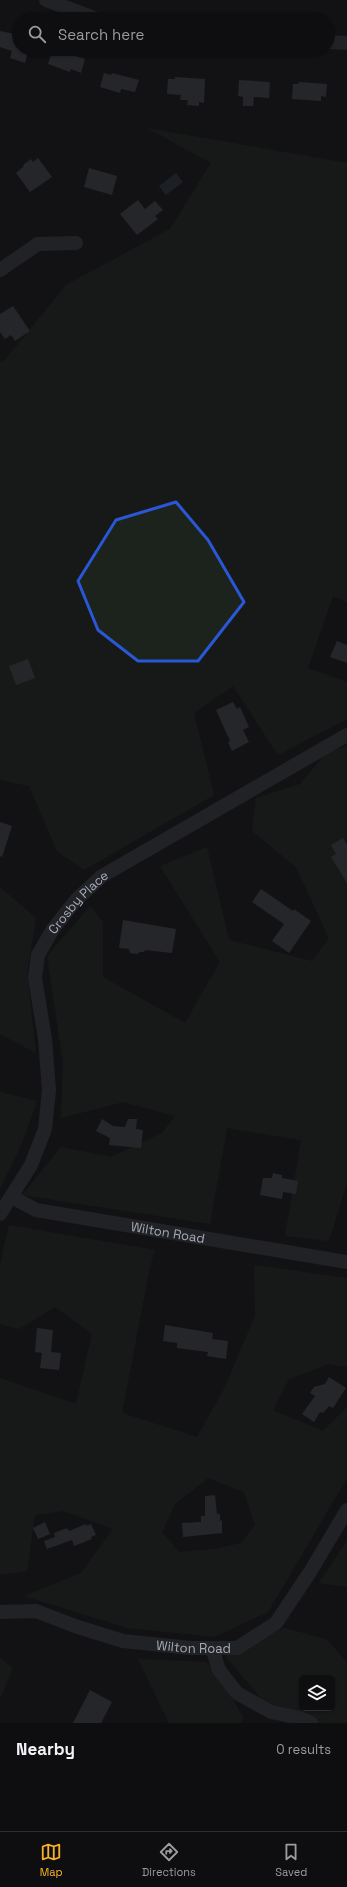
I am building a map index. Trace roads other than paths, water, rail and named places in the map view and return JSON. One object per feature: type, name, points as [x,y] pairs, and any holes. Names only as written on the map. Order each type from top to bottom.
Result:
[{"type":"street","points":[[46,0],[78,12]]},
{"type":"street","points":[[335,42],[347,43]]},
{"type":"street","points":[[0,270],[38,244],[76,242]]},
{"type":"street","name":"Crosby Place","points":[[12,1197],[30,1165],[45,1129],[49,1090],[45,1039],[34,978],[38,955],[53,929],[76,900],[102,876],[347,735]]},
{"type":"street","points":[[0,1214],[12,1197]]},
{"type":"street","name":"Wilton Road","points":[[12,1197],[36,1210],[347,1262]]},
{"type":"street","name":"Wilton Road","points":[[0,1612],[36,1611],[75,1626],[123,1641],[191,1648],[237,1648],[276,1622],[310,1572],[347,1510]]},
{"type":"street","points":[[212,1648],[219,1670],[237,1693],[271,1712],[300,1718],[311,1723]]}]
